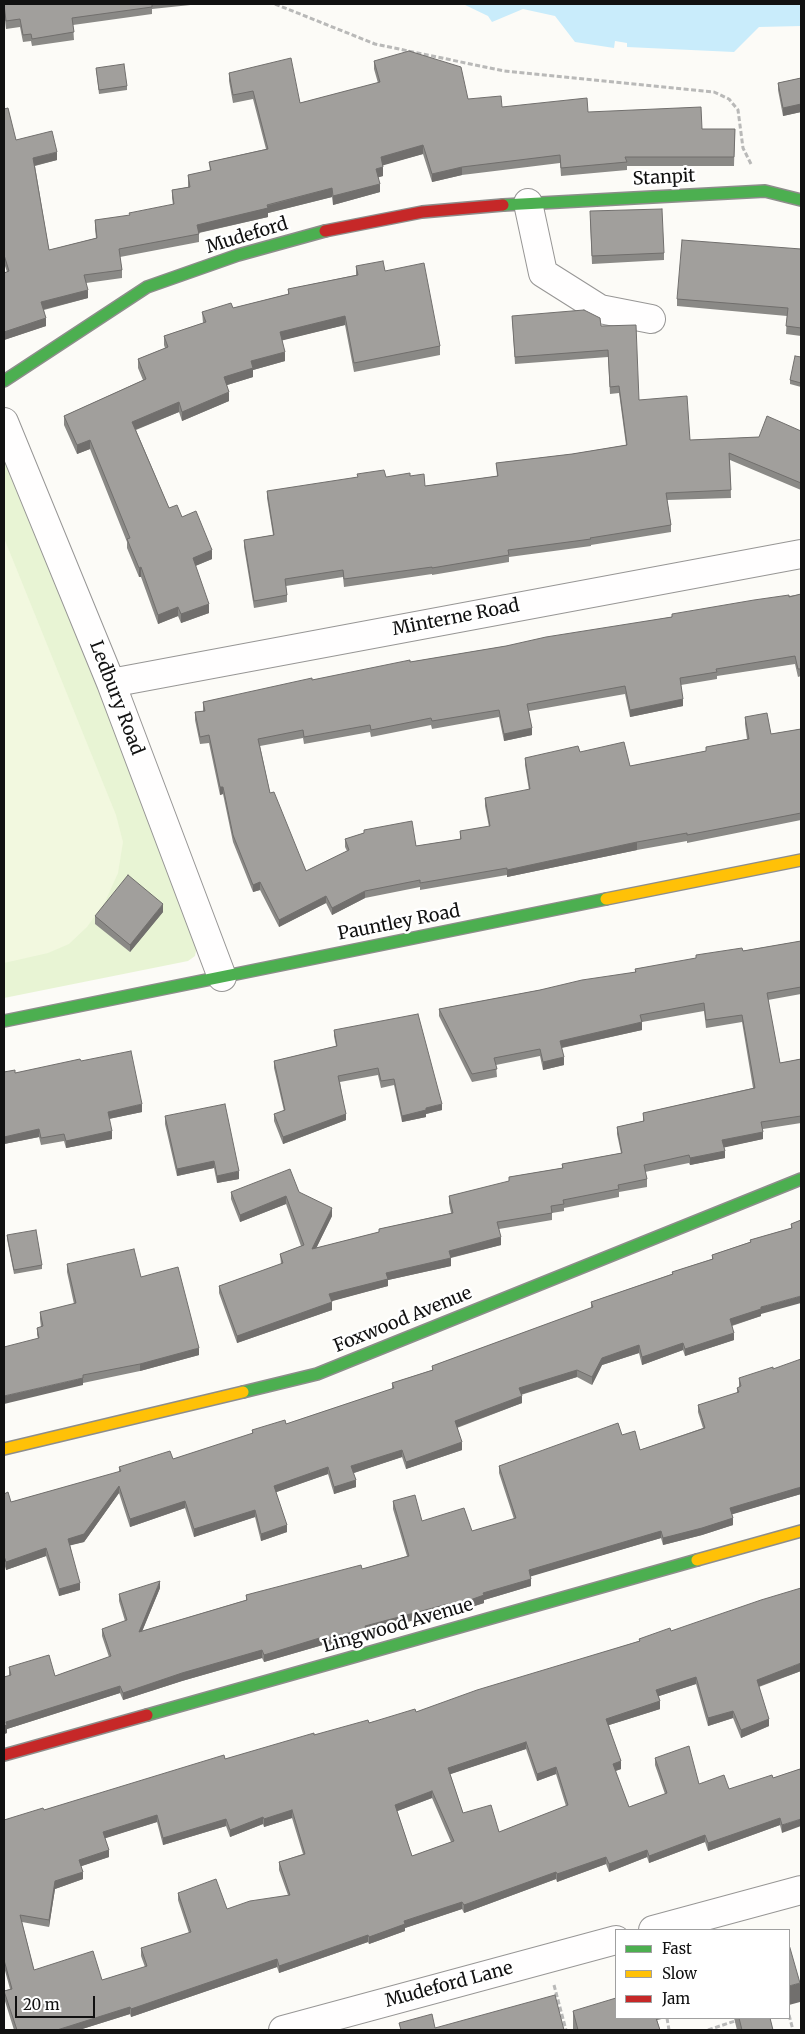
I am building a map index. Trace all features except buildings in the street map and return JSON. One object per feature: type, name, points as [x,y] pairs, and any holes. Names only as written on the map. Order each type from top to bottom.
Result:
[{"type":"street","name":"Stanpit","points":[[528,203],[765,191],[801,200]]},
{"type":"street","points":[[528,203],[543,273],[600,309],[650,319]]},
{"type":"street","name":"Mudeford","points":[[4,381],[147,287],[238,255],[327,230],[422,212],[528,203]]},
{"type":"street","name":"Ledbury Road","points":[[4,422],[111,683],[222,977]]},
{"type":"street","name":"Minterne Road","points":[[111,683],[801,554]]},
{"type":"street","name":"Pauntley Road","points":[[4,1021],[801,860]]},
{"type":"street","name":"Foxwood Avenue","points":[[4,1449],[317,1374],[801,1179]]},
{"type":"street","name":"Lingwood Avenue","points":[[4,1755],[801,1531]]},
{"type":"street","points":[[657,1929],[801,1890]]},
{"type":"street","name":"Mudeford Lane","points":[[283,2030],[615,1940]]},
{"type":"path","points":[[274,4],[375,44],[504,70],[714,92],[729,99],[738,110],[743,148],[765,191]]},
{"type":"path","points":[[547,1959],[566,2030]]},
{"type":"path","points":[[708,2030],[743,2019]]},
{"type":"green space","points":[[4,452],[198,941],[195,956],[188,961],[4,998]]},
{"type":"green space","points":[[4,538],[116,815],[123,842],[118,873],[105,902],[87,927],[69,944],[48,953],[4,963]]},
{"type":"water","points":[[463,4],[801,4],[801,26],[759,27],[734,52],[627,47],[627,43],[615,41],[614,48],[575,42],[555,16],[523,9],[492,22],[488,16]]},
{"type":"traffic: fast","points":[[503,205],[765,191],[801,200]]},
{"type":"traffic: fast","points":[[4,381],[147,287],[238,255],[325,231]]},
{"type":"traffic: fast","points":[[4,1021],[606,899]]},
{"type":"traffic: fast","points":[[243,1392],[317,1374],[801,1179]]},
{"type":"traffic: fast","points":[[147,1715],[697,1560]]},
{"type":"traffic: slow","points":[[606,899],[801,860]]},
{"type":"traffic: slow","points":[[4,1449],[243,1392]]},
{"type":"traffic: slow","points":[[697,1560],[801,1531]]},
{"type":"traffic: jam","points":[[325,231],[422,212],[503,205]]},
{"type":"traffic: jam","points":[[4,1755],[147,1715]]}]
